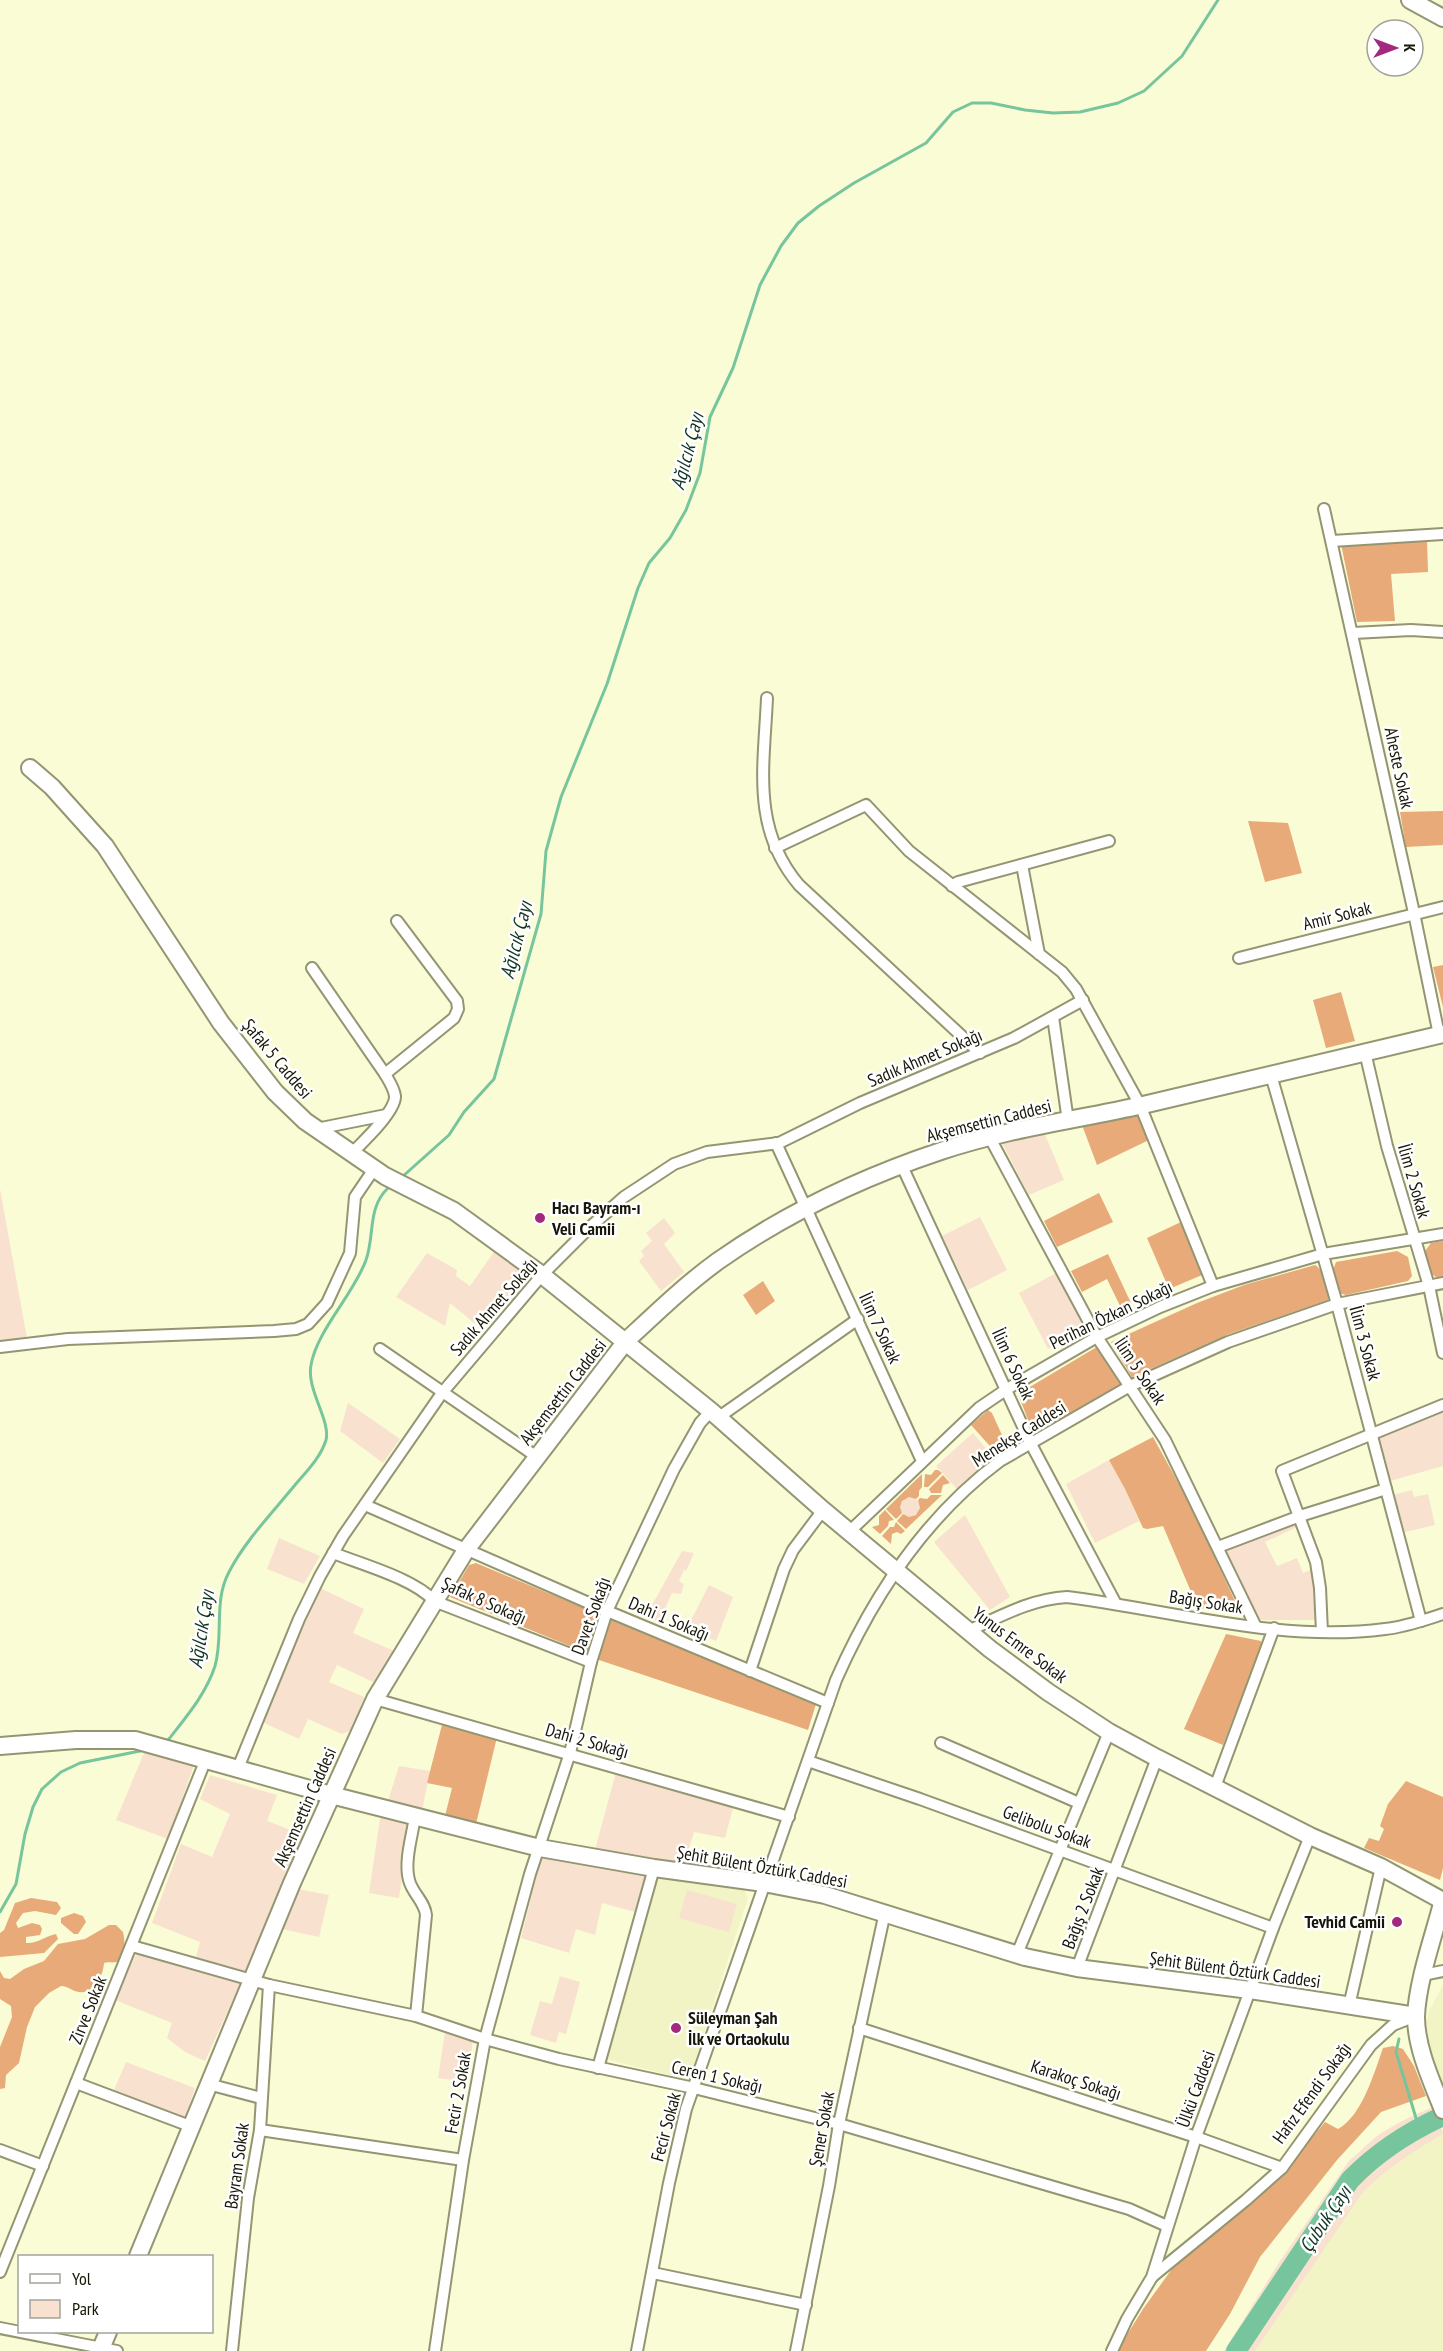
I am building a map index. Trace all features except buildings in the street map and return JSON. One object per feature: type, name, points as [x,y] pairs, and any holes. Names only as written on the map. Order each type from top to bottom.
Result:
[{"type":"street","points":[[1410,0],[1443,18]]},
{"type":"street","name":"Aheste Sokak","points":[[1324,509],[1441,1035]]},
{"type":"street","points":[[1332,541],[1443,534]]},
{"type":"street","points":[[1353,633],[1411,630],[1443,632]]},
{"type":"street","points":[[767,698],[764,799],[767,823],[775,848],[790,874],[799,885],[980,1053]]},
{"type":"street","name":"Şafak 5 Caddesi","points":[[30,768],[52,788],[105,846],[221,1023],[275,1092],[297,1114],[403,1187],[454,1211],[542,1275],[626,1341]]},
{"type":"street","points":[[775,848],[866,805],[909,851],[1062,972],[1083,1000],[1140,1105],[1213,1286]]},
{"type":"street","points":[[952,886],[958,882],[1109,841]]},
{"type":"street","points":[[1022,865],[1039,954]]},
{"type":"street","name":"Amir Sokak","points":[[1239,958],[1443,907]]},
{"type":"street","points":[[386,1074],[454,1018],[458,1009],[457,1001],[397,921]]},
{"type":"street","points":[[312,968],[386,1074],[393,1088],[395,1099],[386,1115],[352,1152]]},
{"type":"street","name":"Sadık Ahmet Sokağı","points":[[238,1768],[299,1619],[333,1553],[365,1504],[442,1393],[542,1275],[624,1197],[674,1164],[707,1152],[776,1143],[870,1099],[980,1053],[1083,1000]]},
{"type":"street","points":[[1053,1017],[1068,1121]]},
{"type":"street","name":"Akşemsettin Caddesi","points":[[138,2255],[208,2084],[261,1982],[331,1795],[375,1699],[466,1550],[584,1399],[626,1341],[682,1289],[752,1239],[805,1210],[902,1166],[942,1151],[990,1138],[1441,1035]]},
{"type":"street","name":"İlim 2 Sokak","points":[[1365,1052],[1387,1146],[1429,1286],[1443,1353]]},
{"type":"street","name":"İlim 3 Sokak","points":[[1271,1075],[1337,1304],[1421,1621]]},
{"type":"street","points":[[316,1129],[386,1115]]},
{"type":"street","name":"İlim 5 Sokak","points":[[990,1138],[1097,1337],[1165,1440],[1256,1627]]},
{"type":"street","name":"İlim 7 Sokak","points":[[776,1143],[922,1461]]},
{"type":"street","name":"İlim 6 Sokak","points":[[902,1166],[1031,1444],[1116,1604]]},
{"type":"street","points":[[0,1347],[80,1338],[296,1329],[308,1324],[327,1303],[346,1263],[352,1244],[356,1197],[374,1169]]},
{"type":"street","name":"Perihan Özkan Sokağı","points":[[849,1532],[979,1408],[1006,1389],[1097,1337],[1213,1286],[1323,1254],[1443,1234]]},
{"type":"street","name":"Menekşe Caddesi","points":[[764,1883],[828,1702],[851,1646],[895,1570],[947,1508],[969,1487],[1000,1461],[1131,1386],[1228,1342],[1337,1304],[1443,1283]]},
{"type":"street","name":"Davet Sokağı","points":[[540,1848],[570,1753],[591,1662],[607,1611],[675,1469],[700,1423],[858,1319]]},
{"type":"street","name":"Yunus Emre Sokak","points":[[626,1341],[715,1414],[823,1510],[968,1631],[1048,1692],[1109,1732],[1157,1758],[1310,1836],[1382,1867],[1443,1901]]},
{"type":"street","points":[[380,1349],[537,1457]]},
{"type":"street","points":[[1322,1632],[1318,1575],[1312,1549],[1282,1471],[1443,1405]]},
{"type":"street","points":[[1218,1547],[1300,1516],[1386,1489]]},
{"type":"street","name":"Dahi 1 Sokağı","points":[[365,1504],[607,1611],[828,1702]]},
{"type":"street","points":[[750,1671],[784,1569],[804,1533],[823,1510]]},
{"type":"street","name":"Şafak 8 Sokağı","points":[[333,1553],[414,1585],[428,1593],[434,1600],[591,1662]]},
{"type":"street","name":"Bağış Sokak","points":[[968,1631],[1032,1602],[1047,1598],[1067,1597],[1256,1627],[1322,1632],[1387,1629],[1443,1614]]},
{"type":"street","points":[[1215,1787],[1274,1628]]},
{"type":"street","name":"Dahi 2 Sokağı","points":[[375,1699],[789,1816]]},
{"type":"street","points":[[1017,1954],[1109,1732]]},
{"type":"street","name":"Şehit Bülent Öztürk Caddesi","points":[[0,1746],[116,1739],[144,1742],[331,1795],[540,1848],[825,1894],[1017,1954],[1077,1968],[1250,1990],[1416,2016]]},
{"type":"street","points":[[941,1743],[1079,1803]]},
{"type":"street","name":"Bağış 2 Sokak","points":[[1077,1968],[1157,1758]]},
{"type":"street","name":"Zirve Sokak","points":[[0,2272],[206,1759]]},
{"type":"street","name":"Gelibolu Sokak","points":[[808,1761],[1115,1869],[1273,1928]]},
{"type":"street","points":[[415,1817],[408,1872],[411,1887],[426,1909],[416,2016]]},
{"type":"street","name":"Ülkü Caddesi","points":[[1112,2351],[1127,2319],[1152,2277],[1196,2137],[1273,1928],[1310,1836]]},
{"type":"street","name":"Fecir 2 Sokak","points":[[435,2351],[463,2160],[485,2039],[530,1874],[540,1848]]},
{"type":"street","points":[[1349,2006],[1382,1867]]},
{"type":"street","points":[[598,2068],[654,1868]]},
{"type":"street","name":"Fecir Sokak","points":[[637,2351],[679,2136],[764,1883]]},
{"type":"street","points":[[1443,1901],[1423,1975],[1416,2016],[1419,2041],[1437,2087],[1443,2110]]},
{"type":"street","name":"Şener Sokak","points":[[796,2351],[807,2305],[839,2124],[885,1912]]},
{"type":"street","name":"Ceren 1 Sokağı","points":[[132,1946],[261,1982],[416,2016],[485,2039],[598,2068],[694,2088],[839,2124],[1129,2209],[1167,2226]]},
{"type":"street","points":[[1423,1975],[1443,1971]]},
{"type":"street","name":"Bayram Sokak","points":[[232,2351],[248,2198],[260,2130],[261,1982]]},
{"type":"street","name":"Hafız Efendi Sokağı","points":[[1152,2277],[1282,2168],[1371,2045],[1393,2025],[1416,2016]]},
{"type":"street","name":"Karakoç Sokağı","points":[[859,2028],[1196,2137],[1282,2168]]},
{"type":"street","points":[[76,2083],[190,2126]]},
{"type":"street","points":[[208,2084],[261,2098]]},
{"type":"street","points":[[260,2130],[463,2160]]},
{"type":"street","points":[[0,2150],[43,2166]]},
{"type":"street","points":[[652,2273],[807,2305]]},
{"type":"street","points":[[0,2328],[18,2332]]},
{"type":"street","points":[[24,2333],[106,2350],[108,2333]]},
{"type":"shaded area","points":[[1427,540],[1428,572],[1391,574],[1395,621],[1357,622],[1341,544]]},
{"type":"shaded area","points":[[1443,811],[1443,845],[1406,847],[1400,812]]},
{"type":"shaded area","points":[[1248,821],[1288,823],[1302,873],[1265,882]]},
{"type":"shaded area","points":[[1443,965],[1443,1007],[1433,967]]},
{"type":"shaded area","points":[[1341,992],[1355,1041],[1326,1048],[1313,1000]]},
{"type":"shaded area","points":[[1138,1113],[1149,1140],[1097,1165],[1082,1125]]},
{"type":"shaded area","points":[[1099,1193],[1113,1222],[1057,1247],[1044,1221]]},
{"type":"shaded area","points":[[1181,1222],[1202,1275],[1169,1289],[1147,1238]]},
{"type":"shaded area","points":[[1443,1241],[1443,1278],[1437,1278],[1431,1273],[1425,1251],[1431,1243]]},
{"type":"shaded area","points":[[1397,1251],[1408,1257],[1412,1276],[1408,1281],[1346,1295],[1339,1293],[1333,1270],[1336,1262]]},
{"type":"shaded area","points":[[1108,1254],[1131,1303],[1121,1308],[1107,1279],[1082,1292],[1071,1271]]},
{"type":"shaded area","points":[[1315,1265],[1326,1281],[1328,1300],[1229,1334],[1132,1377],[1111,1342],[1197,1303],[1244,1285]]},
{"type":"shaded area","points":[[763,1281],[775,1301],[756,1315],[743,1295]]},
{"type":"shaded area","points":[[1100,1345],[1122,1383],[1034,1435],[1018,1394]]},
{"type":"shaded area","points":[[988,1410],[992,1413],[1007,1448],[998,1455],[971,1425]]},
{"type":"shaded area","points":[[1153,1437],[1191,1506],[1240,1612],[1198,1608],[1163,1526],[1143,1528],[1109,1460]]},
{"type":"shaded area","points":[[935,1470],[942,1473],[928,1487],[924,1487],[925,1474],[931,1475]]},
{"type":"shaded area","points":[[922,1474],[919,1496],[916,1499],[909,1497],[902,1501],[900,1507],[902,1513],[896,1519],[886,1509]]},
{"type":"shaded area","points":[[943,1475],[950,1483],[943,1485],[941,1493],[931,1493],[929,1489]]},
{"type":"shaded area","points":[[931,1495],[942,1495],[906,1529],[897,1521],[903,1514],[909,1517],[916,1515],[920,1508],[918,1500],[927,1499]]},
{"type":"shaded area","points":[[885,1510],[894,1520],[889,1521],[888,1526],[880,1534],[872,1527],[879,1525],[879,1516]]},
{"type":"shaded area","points":[[896,1522],[905,1531],[901,1534],[897,1532],[892,1534],[891,1544],[882,1536],[890,1527],[894,1527]]},
{"type":"shaded area","points":[[476,1563],[601,1615],[587,1653],[450,1597],[469,1565]]},
{"type":"shaded area","points":[[611,1620],[816,1704],[808,1730],[596,1659]]},
{"type":"shaded area","points":[[1226,1634],[1261,1641],[1261,1646],[1223,1745],[1184,1729]]},
{"type":"shaded area","points":[[444,1717],[498,1733],[476,1824],[445,1816],[452,1788],[427,1783]]},
{"type":"shaded area","points":[[1406,1781],[1443,1797],[1443,1868],[1440,1880],[1364,1848],[1369,1838],[1379,1841],[1384,1829],[1380,1826],[1388,1804]]},
{"type":"shaded area","points":[[657,1877],[744,1889],[748,1898],[689,2080],[605,2059]]},
{"type":"shaded area","points":[[31,1898],[57,1902],[61,1908],[56,1915],[35,1911],[23,1913],[16,1923],[18,1928],[32,1923],[40,1925],[42,1929],[40,1935],[26,1937],[26,1943],[56,1934],[58,1939],[44,1953],[0,1957],[0,1933],[4,1930],[15,1903]]},
{"type":"shaded area","points":[[74,1913],[83,1916],[86,1922],[78,1934],[74,1934],[61,1923],[61,1918]]},
{"type":"shaded area","points":[[109,1925],[116,1925],[123,1932],[124,1947],[121,1958],[116,1962],[104,1963],[100,1978],[90,1990],[79,1992],[61,1986],[49,1993],[35,2007],[27,2027],[19,2063],[6,2075],[5,2088],[0,2089],[0,2047],[12,2017],[11,2006],[0,1999],[0,1971],[4,1978],[10,1979],[24,1969],[44,1961],[58,1944],[85,1939]]},
{"type":"shaded area","points":[[1443,1985],[1443,2087],[1434,2062],[1426,2023],[1429,2011]]},
{"type":"shaded area","points":[[1393,2046],[1403,2049],[1414,2066],[1426,2096],[1381,2112],[1337,2160],[1260,2257],[1230,2314],[1206,2351],[1117,2351],[1143,2309],[1177,2262],[1284,2171],[1325,2122],[1338,2129],[1346,2123],[1366,2093],[1383,2048]]},
{"type":"shaded area","points":[[1443,2129],[1443,2351],[1249,2351],[1358,2188],[1416,2143]]},
{"type":"green space","points":[[1044,1132],[1064,1180],[1029,1195],[1002,1143]]},
{"type":"green space","points":[[0,1189],[27,1338],[0,1343]]},
{"type":"green space","points":[[980,1217],[1007,1270],[968,1290],[942,1236]]},
{"type":"green space","points":[[664,1218],[675,1233],[664,1244],[684,1272],[661,1291],[639,1261],[644,1256],[641,1251],[652,1241],[646,1233]]},
{"type":"green space","points":[[496,1249],[522,1269],[523,1281],[480,1328],[450,1303],[445,1326],[396,1297],[427,1253],[457,1270],[456,1276],[470,1286]]},
{"type":"green space","points":[[1058,1272],[1085,1325],[1048,1349],[1019,1293]]},
{"type":"green space","points":[[348,1403],[400,1439],[383,1463],[340,1431]]},
{"type":"green space","points":[[1443,1411],[1443,1466],[1390,1481],[1378,1436]]},
{"type":"green space","points":[[973,1433],[994,1458],[958,1490],[936,1466]]},
{"type":"green space","points":[[1109,1460],[1139,1521],[1095,1543],[1066,1484]]},
{"type":"green space","points":[[1412,1490],[1414,1497],[1428,1494],[1435,1525],[1405,1532],[1393,1495]]},
{"type":"green space","points":[[910,1497],[917,1500],[920,1507],[917,1514],[910,1517],[903,1514],[900,1507],[903,1500]]},
{"type":"green space","points":[[965,1515],[1010,1597],[990,1610],[934,1542]]},
{"type":"green space","points":[[1295,1520],[1297,1527],[1265,1542],[1277,1566],[1297,1558],[1303,1573],[1313,1569],[1316,1620],[1259,1620],[1255,1617],[1225,1548]]},
{"type":"green space","points":[[279,1538],[320,1556],[304,1584],[267,1569]]},
{"type":"green space","points":[[682,1551],[694,1553],[679,1581],[684,1584],[681,1594],[672,1593],[659,1622],[646,1616]]},
{"type":"green space","points":[[709,1585],[733,1597],[716,1641],[687,1628]]},
{"type":"green space","points":[[320,1588],[364,1609],[353,1633],[394,1651],[373,1682],[337,1665],[329,1682],[364,1697],[352,1730],[342,1734],[308,1719],[299,1739],[262,1722]]},
{"type":"green space","points":[[146,1748],[195,1762],[168,1839],[116,1820]]},
{"type":"green space","points":[[399,1766],[430,1771],[422,1811],[387,1804]]},
{"type":"green space","points":[[616,1772],[734,1804],[725,1838],[694,1832],[684,1864],[595,1850]]},
{"type":"green space","points":[[210,1775],[277,1795],[267,1821],[304,1835],[246,1976],[195,1961],[200,1942],[152,1923],[181,1844],[212,1857],[230,1814],[200,1799]]},
{"type":"green space","points":[[381,1812],[410,1823],[399,1898],[369,1893]]},
{"type":"green space","points":[[542,1855],[646,1876],[635,1912],[602,1903],[595,1935],[576,1929],[569,1953],[521,1938]]},
{"type":"green space","points":[[298,1889],[329,1895],[319,1937],[282,1929]]},
{"type":"green space","points":[[687,1890],[737,1904],[729,1932],[679,1918]]},
{"type":"green space","points":[[138,1950],[243,1978],[205,2061],[185,2052],[167,2038],[172,2023],[115,2000]]},
{"type":"green space","points":[[560,1976],[580,1982],[566,2034],[559,2032],[556,2043],[530,2035],[540,2001],[552,2004]]},
{"type":"green space","points":[[445,2032],[473,2039],[468,2082],[438,2078]]},
{"type":"green space","points":[[126,2062],[195,2088],[185,2118],[114,2090]]},
{"type":"green space","points":[[1433,2107],[1443,2134],[1401,2160],[1363,2192],[1255,2351],[1224,2351],[1280,2261],[1349,2161],[1378,2135]]},
{"type":"waterway","name":"Ağılcık Çayı","points":[[402,1177],[449,1135],[464,1112],[494,1079],[541,914],[546,851],[561,797],[607,684],[638,588],[649,563],[670,538],[686,510],[700,473],[710,417],[733,368],[760,285],[781,246],[798,223],[819,206],[854,183],[926,143],[953,112],[972,103],[991,103],[1053,113],[1080,112],[1118,103],[1144,91],[1182,56],[1218,0]]},
{"type":"waterway","name":"Ağılcık Çayı","points":[[165,1741],[195,1705],[215,1666],[218,1654],[221,1595],[229,1572],[251,1538],[313,1464],[324,1446],[327,1432],[312,1384],[311,1365],[320,1339],[353,1286],[366,1260],[374,1213],[381,1196],[388,1188]]},
{"type":"waterway","name":"Ağılcık Çayı","points":[[0,1912],[16,1884],[25,1834],[33,1807],[42,1789],[61,1772],[80,1763],[145,1750]]},
{"type":"waterway","points":[[1399,2039],[1396,2052],[1419,2128]]},
{"type":"waterway","name":"Çubuk Çayı","points":[[1236,2351],[1350,2180],[1394,2143],[1443,2116]]},
{"type":"place","name":"Hacı Bayram-ı Veli Camii","points":[[540,1218]]},
{"type":"place","name":"Tevhid Camii","points":[[1397,1922]]},
{"type":"place","name":"Süleyman Şah İlk ve Ortaokulu","points":[[676,2028]]}]
